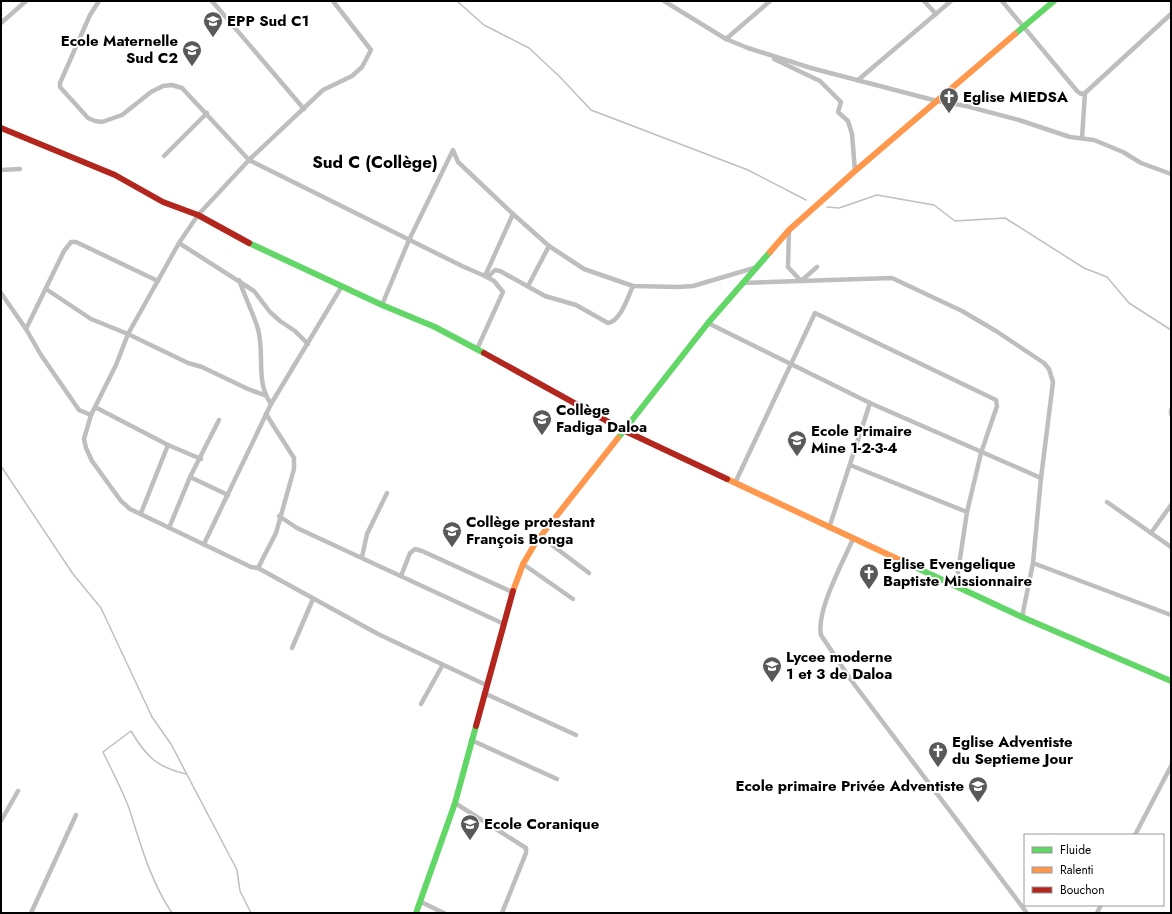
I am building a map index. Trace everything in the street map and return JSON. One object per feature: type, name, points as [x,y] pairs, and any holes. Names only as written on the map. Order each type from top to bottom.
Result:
[{"type":"street","points":[[1,23],[26,1]]},
{"type":"street","points":[[99,1],[90,15],[60,83],[60,87],[88,118],[102,122],[112,119],[122,115],[152,92],[163,86],[172,85],[182,88],[207,113],[249,160],[494,281],[503,292],[476,349]]},
{"type":"street","points":[[212,1],[304,109]]},
{"type":"street","points":[[333,1],[371,50],[362,67],[356,72],[323,90],[249,160],[198,215],[179,243],[128,334],[116,365],[91,415],[84,439],[88,455],[122,502],[130,509],[251,567],[258,568],[378,634],[442,666],[486,685]]},
{"type":"street","points":[[664,1],[726,39],[754,50],[820,81],[841,102],[838,112],[848,121],[854,140],[855,171]]},
{"type":"street","points":[[670,5],[674,1]]},
{"type":"street","points":[[726,39],[770,1]]},
{"type":"street","points":[[924,1],[936,14]]},
{"type":"street","points":[[858,80],[951,1]]},
{"type":"street","points":[[1002,1],[1025,26],[1077,91],[1081,94],[1085,93]]},
{"type":"street","points":[[416,913],[455,803],[512,592],[523,564],[540,536],[708,323],[754,268],[789,230],[855,171],[1054,1]]},
{"type":"street","points":[[1082,138],[1085,93],[1171,14]]},
{"type":"street","points":[[754,50],[937,102],[966,106],[1019,120],[1060,134],[1082,138],[1116,149],[1141,163],[1171,174]]},
{"type":"street","points":[[164,156],[207,113]]},
{"type":"street","points":[[1,128],[135,185],[163,202],[198,215],[243,240],[382,305],[436,327],[530,377],[623,430],[853,539],[956,585],[1022,617],[1171,681]]},
{"type":"street","points":[[382,305],[409,240],[453,150],[458,162],[513,214],[549,246],[584,269],[633,286],[679,288],[693,286],[754,268]]},
{"type":"street","points":[[1,170],[20,169]]},
{"type":"street","points":[[485,276],[513,214]]},
{"type":"street","points":[[789,230],[788,267],[801,281],[817,267]]},
{"type":"street","points":[[26,330],[64,251],[71,242],[76,242],[158,281]]},
{"type":"street","points":[[179,243],[254,291],[280,321],[295,331],[308,344]]},
{"type":"street","points":[[528,286],[549,246]]},
{"type":"street","points":[[485,276],[490,275],[495,270],[545,296],[576,305],[608,323],[615,320],[620,313],[633,286]]},
{"type":"street","points":[[742,283],[892,278],[962,311],[996,330],[1044,363],[1052,376],[1053,382],[1040,478],[1033,563],[1022,617]]},
{"type":"street","points":[[239,280],[258,330],[260,373],[264,395],[271,404]]},
{"type":"street","points":[[204,544],[271,404],[342,286]]},
{"type":"street","points":[[46,290],[81,314],[128,334],[188,363],[202,367],[264,395]]},
{"type":"street","points":[[1,293],[79,410],[91,415]]},
{"type":"street","points":[[735,483],[815,312],[996,400],[997,406],[981,453],[968,512],[956,585]]},
{"type":"street","points":[[708,323],[870,403],[1040,478]]},
{"type":"street","points":[[830,528],[870,403]]},
{"type":"street","points":[[95,407],[168,445],[201,459]]},
{"type":"street","points":[[258,568],[276,533],[279,516],[293,476],[294,458],[266,414]]},
{"type":"street","points":[[169,528],[190,477],[201,459],[219,420]]},
{"type":"street","points":[[141,513],[168,445]]},
{"type":"street","points":[[850,465],[968,512]]},
{"type":"street","points":[[190,477],[228,495]]},
{"type":"street","points":[[362,557],[367,534],[387,493]]},
{"type":"street","points":[[1107,502],[1171,547]]},
{"type":"street","points":[[1151,533],[1171,505]]},
{"type":"street","points":[[279,516],[297,528],[504,624]]},
{"type":"street","points":[[540,536],[589,573]]},
{"type":"street","points":[[853,539],[823,609],[819,627],[821,635],[851,680],[1027,913]]},
{"type":"street","points":[[401,576],[410,553],[415,549],[512,592]]},
{"type":"street","points":[[1033,563],[1171,615]]},
{"type":"street","points":[[523,564],[572,599]]},
{"type":"street","points":[[292,648],[314,599]]},
{"type":"street","points":[[421,704],[442,666]]},
{"type":"street","points":[[484,693],[576,735]]},
{"type":"street","points":[[471,740],[557,779]]},
{"type":"street","points":[[1136,834],[1171,766]]},
{"type":"street","points":[[1,821],[18,791]]},
{"type":"street","points":[[455,803],[526,848],[526,853],[502,913]]},
{"type":"street","points":[[31,913],[76,815]]},
{"type":"street","points":[[421,902],[444,913]]},
{"type":"waterway","points":[[457,1],[484,25],[529,48],[559,76],[591,110],[748,170],[806,200]]},
{"type":"waterway","points":[[827,207],[839,208],[877,195],[934,205],[955,221],[1005,218],[1084,268],[1107,277],[1129,303],[1171,330]]},
{"type":"waterway","points":[[1,466],[73,574],[101,608],[152,717],[171,744],[237,870],[240,891],[251,913]]},
{"type":"waterway","points":[[172,913],[152,876],[130,811],[103,752],[131,731],[147,754],[159,764],[186,774]]},
{"type":"traffic: fast","points":[[1015,34],[1054,1]]},
{"type":"traffic: fast","points":[[249,243],[382,305],[435,327],[484,353]]},
{"type":"traffic: fast","points":[[618,438],[708,323],[770,252]]},
{"type":"traffic: fast","points":[[902,561],[1022,617],[1171,681]]},
{"type":"traffic: fast","points":[[416,913],[455,803],[476,726]]},
{"type":"traffic: slow","points":[[770,252],[789,230],[855,171],[1015,34]]},
{"type":"traffic: slow","points":[[513,591],[523,564],[536,542],[618,438]]},
{"type":"traffic: slow","points":[[727,479],[902,561]]},
{"type":"traffic: jam","points":[[1,128],[115,175],[163,202],[198,215],[249,243]]},
{"type":"traffic: jam","points":[[484,353],[623,430],[727,479]]},
{"type":"traffic: jam","points":[[476,726],[513,591]]},
{"type":"place","name":"EPP Sud C1","points":[[213,38]]},
{"type":"place","name":"Ecole Maternelle Sud C2","points":[[192,67]]},
{"type":"place","name":"Eglise MIEDSA","points":[[949,114]]},
{"type":"place","name":"Collège Fadiga Daloa","points":[[542,436]]},
{"type":"place","name":"Ecole Primaire Mine 1-2-3-4","points":[[797,457]]},
{"type":"place","name":"Collège protestant François Bonga","points":[[452,548]]},
{"type":"place","name":"Eglise Evengelique Baptiste Missionnaire","points":[[869,590]]},
{"type":"place","name":"Lycee moderne 1 et 3 de Daloa","points":[[772,683]]},
{"type":"place","name":"Eglise Adventiste du Septieme Jour","points":[[938,768]]},
{"type":"place","name":"Ecole primaire Privée Adventiste","points":[[978,803]]},
{"type":"place","name":"Ecole Coranique","points":[[470,841]]},
{"type":"district","name":"Sud C (Collège)","points":[[375,162]]}]
